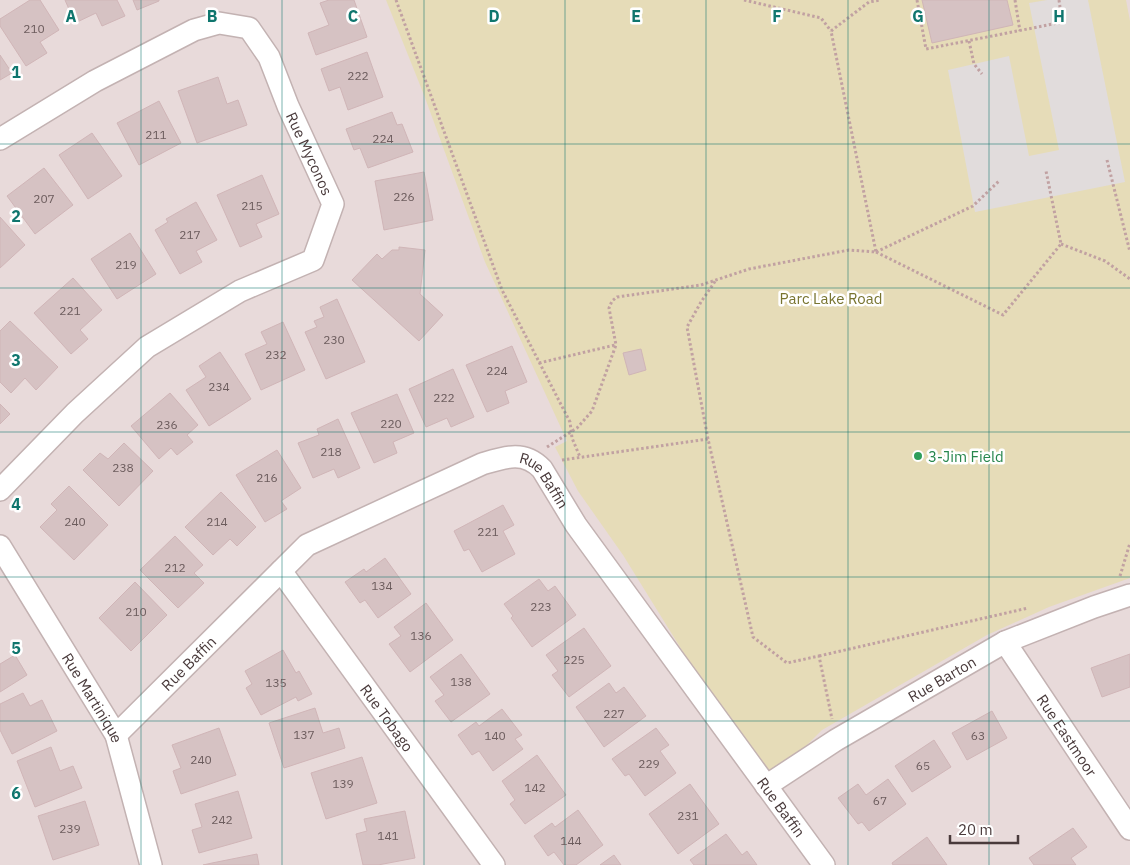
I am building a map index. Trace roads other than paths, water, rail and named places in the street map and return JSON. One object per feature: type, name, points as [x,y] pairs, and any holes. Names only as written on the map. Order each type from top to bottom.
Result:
[{"type":"street","name":"Rue Myconos","points":[[0,139],[95,81],[194,30],[219,24],[249,28],[269,57],[288,106],[333,204],[313,260],[240,291],[148,347],[75,413],[0,490]]},
{"type":"street","name":"Rue Baffin","points":[[116,734],[307,545],[482,464],[510,457],[525,457],[542,469],[576,525],[824,865]]},
{"type":"street","name":"Rue Martinique","points":[[0,546],[116,734],[151,865]]},
{"type":"street","name":"Rue Tobago","points":[[281,571],[494,865]]},
{"type":"street","name":"Rue Barton","points":[[766,786],[836,740],[1005,642],[1086,610],[1124,587]]},
{"type":"street","name":"Rue Eastmoor","points":[[1005,642],[1130,828]]},
{"type":"place","name":"3-Jim Field","points":[[918,456]]},
{"type":"park label","name":"Parc Lake Road","points":[[831,298]]}]
